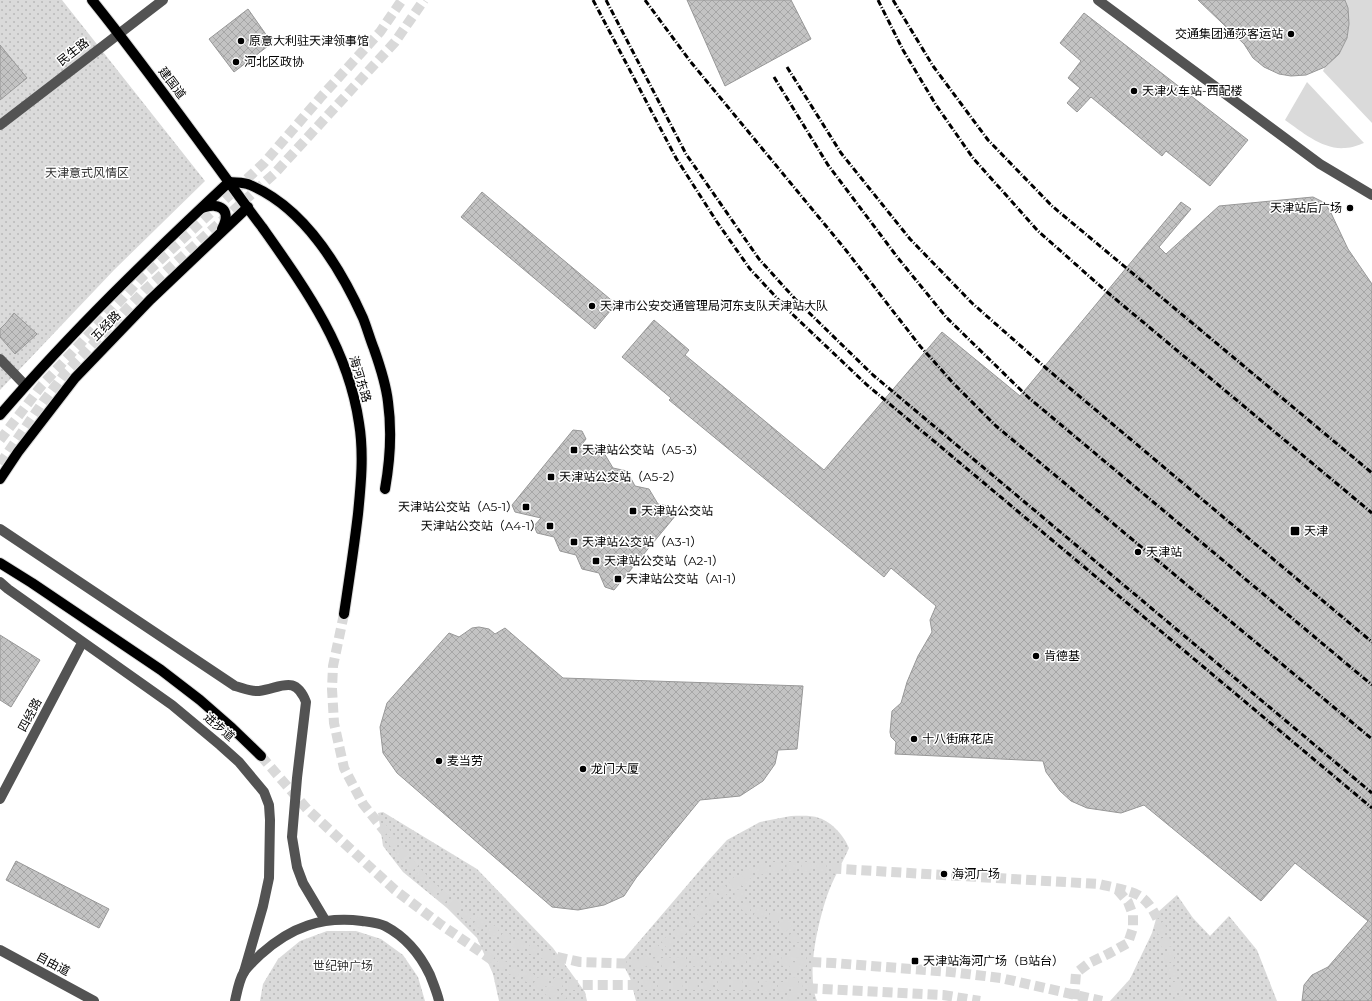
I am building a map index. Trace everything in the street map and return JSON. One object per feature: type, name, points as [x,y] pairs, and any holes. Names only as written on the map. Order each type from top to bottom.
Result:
[{"type":"main road","name":"建国道","points":[[92,0],[229,182]]},
{"type":"main road","name":"海河东路","points":[[229,182],[301,282],[324,319],[343,364],[355,404],[362,447],[362,472],[353,563],[344,614]]},
{"type":"main road","name":"五经路","points":[[0,415],[25,385],[122,284],[229,182]]},
{"type":"main road","points":[[229,182],[249,184],[275,198],[296,216],[324,249],[350,291],[366,326],[378,360],[388,401],[390,432],[388,472],[385,489]]},
{"type":"main road","points":[[202,208],[215,206],[224,210],[227,220],[222,231]]},
{"type":"main road","name":"五经路","points":[[0,479],[18,452],[74,378],[150,300],[248,207]]},
{"type":"main road","name":"进步道","points":[[0,563],[161,670],[221,719],[261,756]]},
{"type":"street","name":"民生路","points":[[0,125],[163,0]]},
{"type":"street","points":[[1098,0],[1320,164],[1372,195]]},
{"type":"street","points":[[0,359],[25,385]]},
{"type":"street","points":[[0,529],[235,686],[248,690],[259,691],[283,685],[294,686],[302,692],[306,702],[292,837],[297,867],[303,883],[325,920]]},
{"type":"street","name":"进步道","points":[[0,582],[82,643],[172,705],[234,758],[264,792],[269,805],[270,820],[269,878],[263,906],[235,1001]]},
{"type":"street","name":"四经路","points":[[0,799],[82,643]]},
{"type":"street","points":[[244,972],[257,958],[280,938],[292,931],[325,920],[347,919],[367,921],[384,925],[402,938],[416,952],[426,967],[434,984],[439,1001]]},
{"type":"street","name":"自由道","points":[[0,950],[94,1001]]},
{"type":"green space","name":"天津意式风情区","points":[[0,0],[62,0],[205,181],[114,270],[0,390]]},
{"type":"green space","points":[[1346,0],[1372,0],[1372,123],[1323,71],[1325,67],[1339,54],[1347,38],[1349,24]]},
{"type":"green space","points":[[1307,82],[1364,143],[1348,148],[1329,146],[1306,135],[1285,120]]},
{"type":"green space","points":[[383,812],[477,869],[553,948],[585,992],[587,1001],[499,1001],[493,974],[477,938],[447,908],[403,872],[383,846],[378,813]]},
{"type":"green space","points":[[791,816],[813,816],[824,820],[837,830],[849,848],[827,896],[814,948],[813,977],[817,1001],[636,1001],[630,978],[623,964],[624,959],[727,840],[760,822]]},
{"type":"green space","points":[[1177,895],[1193,918],[1210,936],[1229,916],[1257,950],[1277,1001],[1110,1001],[1130,979],[1152,933],[1158,912]]},
{"type":"green space","name":"世纪钟广场","points":[[327,931],[356,931],[381,939],[403,955],[418,977],[425,1001],[260,1001],[263,984],[278,959],[300,941]]},
{"type":"building","points":[[687,0],[791,0],[811,39],[725,86]]},
{"type":"building","name":"交通集团通莎客运站","points":[[1198,0],[1345,0],[1348,8],[1349,24],[1347,38],[1339,54],[1325,67],[1306,75],[1291,76],[1279,74],[1264,67],[1253,58],[1244,44]]},
{"type":"building","name":"原意大利驻天津领事馆","points":[[248,9],[272,43],[234,72],[209,39]]},
{"type":"building","name":"天津火车站-西配楼","points":[[1084,13],[1248,140],[1210,186],[1166,151],[1162,156],[1091,97],[1077,112],[1067,103],[1080,88],[1068,78],[1081,61],[1060,43]]},
{"type":"building","points":[[0,45],[27,78],[0,100]]},
{"type":"building","points":[[482,192],[616,304],[595,329],[461,217]]},
{"type":"building","name":"天津站","points":[[1313,197],[1325,203],[1348,249],[1372,284],[1372,1001],[1302,1001],[1304,985],[1312,975],[1328,967],[1368,921],[1295,863],[1261,901],[1144,805],[1121,813],[1087,808],[1071,801],[1060,791],[1046,772],[1043,761],[895,754],[896,742],[891,737],[890,732],[892,711],[901,703],[907,682],[918,656],[932,632],[930,620],[936,606],[891,568],[884,577],[669,400],[671,398],[622,357],[654,320],[689,350],[685,355],[824,470],[942,332],[1020,396],[1181,202],[1191,209],[1159,247],[1166,254],[1219,206]]},
{"type":"building","points":[[14,313],[37,334],[15,354],[0,337],[0,329]]},
{"type":"building","points":[[573,430],[582,431],[586,439],[579,448],[604,453],[613,468],[627,471],[635,486],[649,489],[658,504],[672,507],[676,515],[614,590],[605,587],[599,573],[582,569],[576,555],[560,551],[554,537],[537,533],[534,526],[541,518],[515,512],[512,505]]},
{"type":"building","name":"龙门大厦","points":[[479,627],[489,629],[495,634],[505,628],[563,678],[803,686],[797,749],[778,750],[775,764],[763,781],[740,796],[700,800],[636,878],[624,896],[604,905],[578,910],[552,907],[397,773],[383,753],[380,727],[387,703],[449,633],[459,637],[472,628]]},
{"type":"building","points":[[0,635],[40,660],[11,707],[0,700]]},
{"type":"building","points":[[16,861],[109,909],[99,928],[6,880]]},
{"type":"tunnel","points":[[0,440],[42,385],[144,275],[264,163],[380,32],[402,0]]},
{"type":"tunnel","points":[[0,464],[43,402],[66,372],[145,290],[274,174],[395,42],[424,0]]},
{"type":"tunnel","points":[[344,614],[333,666],[332,689],[334,723],[344,768],[363,804],[417,872],[431,887],[469,917],[515,943],[544,954],[580,962],[641,964],[744,959],[833,963],[951,972],[1001,978],[1102,1001]]},
{"type":"tunnel","points":[[261,756],[307,809],[395,890],[440,924],[495,962],[532,979],[567,985],[745,985],[943,995],[980,1001]]},
{"type":"tunnel","points":[[641,964],[685,928],[715,896],[746,875],[768,867],[806,867],[1099,884],[1134,893],[1148,903],[1161,928],[1181,1001]]},
{"type":"tunnel","points":[[745,876],[739,887],[740,900],[748,909],[781,919],[796,941],[792,1001]]},
{"type":"tunnel","points":[[1074,999],[1076,973],[1089,963],[1128,943],[1133,928],[1133,915],[1128,902],[1116,888]]},
{"type":"tunnel","points":[[535,981],[564,1001]]},
{"type":"railway","points":[[593,0],[676,158],[717,222],[750,269],[788,310],[867,385],[1372,808]]},
{"type":"railway","points":[[606,0],[686,154],[759,259],[796,300],[873,375],[1372,793]]},
{"type":"railway","points":[[645,0],[690,61],[845,249],[920,346],[954,384],[996,426],[1372,739]]},
{"type":"railway","points":[[878,0],[903,50],[936,105],[973,158],[1038,231],[1107,292],[1372,513]]},
{"type":"railway","points":[[893,0],[933,66],[988,140],[1052,206],[1372,473]]},
{"type":"railway","points":[[787,67],[841,153],[910,239],[973,304],[1047,369],[1372,642]]},
{"type":"railway","points":[[774,77],[828,165],[898,258],[946,317],[1029,398],[1372,685]]},
{"type":"place","name":"交通集团通莎客运站","points":[[1291,34]]},
{"type":"place","name":"原意大利驻天津领事馆","points":[[241,41]]},
{"type":"place","name":"河北区政协","points":[[236,62]]},
{"type":"place","name":"天津火车站-西配楼","points":[[1134,91]]},
{"type":"place","name":"天津站后广场","points":[[1350,208]]},
{"type":"place","name":"天津市公安交通管理局河东支队天津站大队","points":[[592,306]]},
{"type":"place","name":"天津站公交站（A5-3）","points":[[574,450]]},
{"type":"place","name":"天津站公交站（A5-2）","points":[[551,477]]},
{"type":"place","name":"天津站公交站（A5-1）","points":[[526,507]]},
{"type":"place","name":"天津站公交站","points":[[633,511]]},
{"type":"place","name":"天津站公交站（A4-1）","points":[[550,526]]},
{"type":"place","name":"天津","points":[[1295,531]]},
{"type":"place","name":"天津站公交站（A3-1）","points":[[574,542]]},
{"type":"place","name":"天津站","points":[[1138,552]]},
{"type":"place","name":"天津站公交站（A2-1）","points":[[596,561]]},
{"type":"place","name":"天津站公交站（A1-1）","points":[[618,579]]},
{"type":"place","name":"肯德基","points":[[1036,656]]},
{"type":"place","name":"十八街麻花店","points":[[914,739]]},
{"type":"place","name":"麦当劳","points":[[439,761]]},
{"type":"place","name":"龙门大厦","points":[[583,769]]},
{"type":"place","name":"海河广场","points":[[944,874]]},
{"type":"place","name":"天津站海河广场（B站台）","points":[[915,961]]}]
